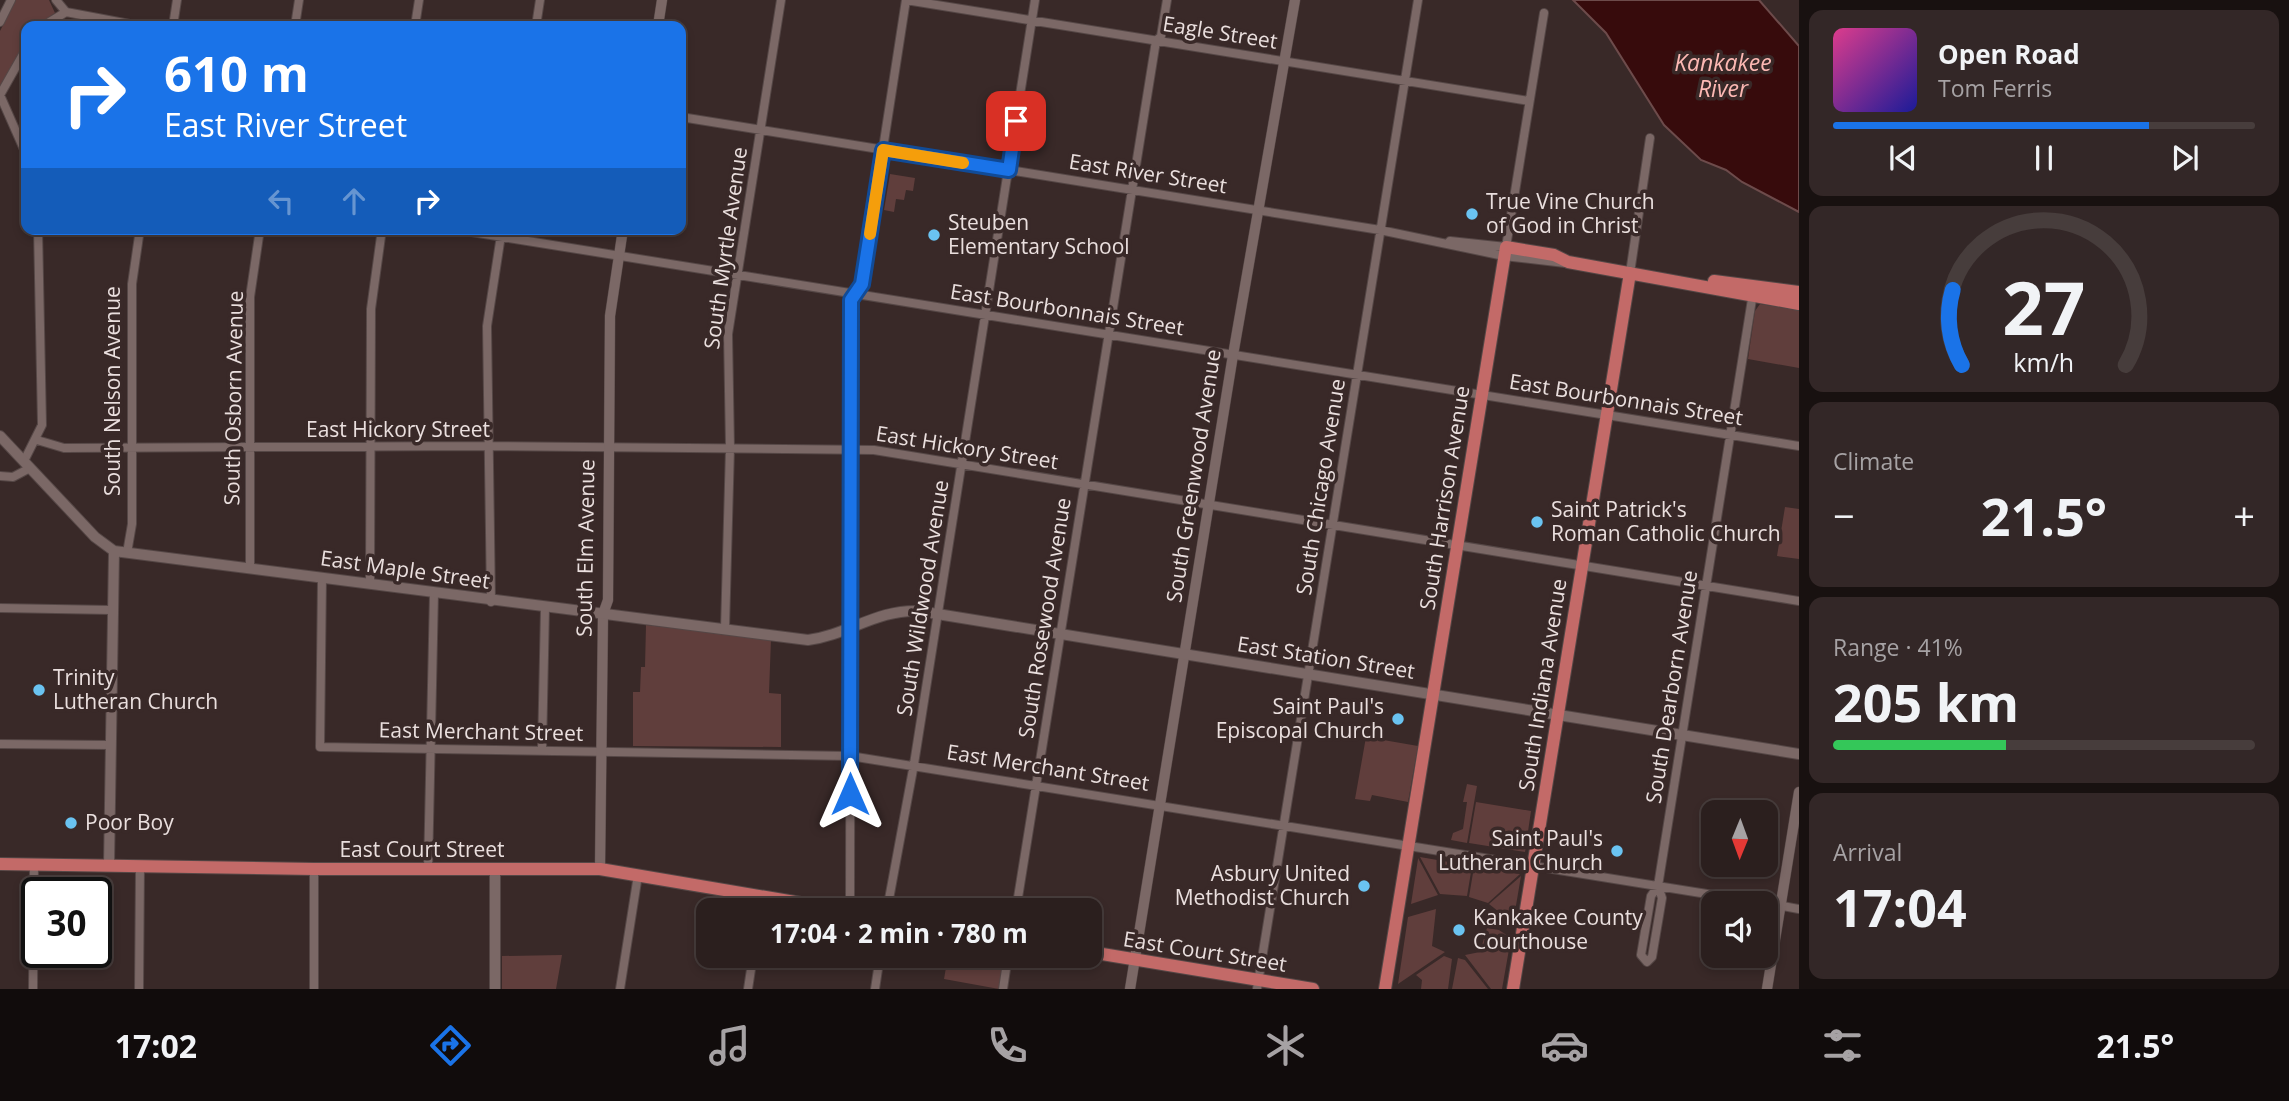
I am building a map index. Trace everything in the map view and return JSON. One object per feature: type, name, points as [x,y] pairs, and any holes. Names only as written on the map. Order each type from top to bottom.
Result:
[{"type":"main road","name":"East River Street","points":[[1505,251],[1554,255],[1568,262],[1753,291],[1799,292]]},
{"type":"main road","name":"South Harrison Avenue","points":[[1385,989],[1505,251]]},
{"type":"main road","name":"South Indiana Avenue","points":[[1513,989],[1630,273]]},
{"type":"main road","name":"East River Street","points":[[1753,291],[1799,304]]},
{"type":"main road","name":"East Maple Street","points":[[0,436],[94,537],[114,551],[808,640],[850,629]]},
{"type":"main road","points":[[108,866],[114,551]]},
{"type":"main road","name":"East Station Street","points":[[850,629],[869,618],[892,612],[936,614],[1799,754]]},
{"type":"main road","name":"East Court Street","points":[[0,864],[428,870],[600,869],[740,898]]},
{"type":"main road","points":[[495,868],[495,989]]},
{"type":"main road","name":"East Court Street","points":[[1102,954],[1258,985],[1312,989]]},
{"type":"street","points":[[0,22],[11,0]]},
{"type":"street","points":[[56,0],[66,12],[113,21]]},
{"type":"street","points":[[174,21],[177,0]]},
{"type":"street","points":[[296,21],[299,0]]},
{"type":"street","points":[[416,21],[419,0]]},
{"type":"street","points":[[537,21],[540,0]]},
{"type":"street","points":[[659,21],[662,0]]},
{"type":"street","name":"South Myrtle Avenue","points":[[725,629],[730,448],[728,334],[781,0]]},
{"type":"street","points":[[850,898],[851,300],[862,284],[906,0]]},
{"type":"street","name":"Eagle Street","points":[[906,0],[1529,101]]},
{"type":"street","name":"South Wildwood Avenue","points":[[889,898],[914,764],[1035,0]]},
{"type":"street","name":"South Rosewood Avenue","points":[[1018,898],[1156,41],[1161,36],[1167,0]]},
{"type":"street","name":"South Greenwood Avenue","points":[[1130,989],[1257,211],[1295,0]]},
{"type":"street","name":"South Chicago Avenue","points":[[1258,985],[1418,0]]},
{"type":"street","points":[[51,21],[66,12]]},
{"type":"street","name":"South Harrison Avenue","points":[[1505,251],[1544,13]]},
{"type":"street","points":[[21,58],[0,95],[21,143]]},
{"type":"street","name":"East River Street","points":[[686,118],[1505,251]]},
{"type":"street","name":"South Indiana Avenue","points":[[1630,273],[1650,138]]},
{"type":"street","points":[[0,476],[13,477],[27,464],[42,425],[38,235]]},
{"type":"street","name":"South Nelson Avenue","points":[[127,553],[132,524],[132,284],[139,235]]},
{"type":"street","name":"South Osborn Avenue","points":[[250,568],[250,297],[259,235]]},
{"type":"street","points":[[370,584],[371,309],[381,235]]},
{"type":"street","points":[[491,601],[487,326],[502,235]]},
{"type":"street","name":"East Bourbonnais Street","points":[[512,235],[618,256],[1799,446]]},
{"type":"street","name":"South Elm Avenue","points":[[600,869],[603,614],[608,600],[610,316],[622,235]]},
{"type":"street","name":"South Dearborn Avenue","points":[[1658,886],[1753,291]]},
{"type":"street","name":"East Hickory Street","points":[[37,440],[64,448],[488,446],[850,449],[962,464],[1799,601]]},
{"type":"street","name":"East Merchant Street","points":[[322,578],[320,747],[850,756],[914,764],[1701,893]]},
{"type":"street","points":[[428,870],[434,593]]},
{"type":"street","points":[[0,608],[111,610]]},
{"type":"street","points":[[542,750],[545,608]]},
{"type":"street","points":[[0,744],[110,745]]},
{"type":"street","points":[[1767,989],[1799,792]]},
{"type":"street","points":[[33,989],[34,865]]},
{"type":"street","points":[[139,866],[139,989]]},
{"type":"street","points":[[313,869],[314,989]]},
{"type":"street","points":[[620,989],[638,875]]},
{"type":"street","points":[[1658,886],[1662,898],[1652,957],[1647,962],[1641,955],[1651,896],[1658,886]]},
{"type":"street","name":"East Merchant Street","points":[[1780,906],[1799,909]]},
{"type":"street","points":[[748,989],[751,968]]},
{"type":"street","points":[[875,989],[878,968]]},
{"type":"street","points":[[1003,989],[1006,968]]},
{"type":"shaded area","points":[[16,0],[49,0],[55,13],[43,21],[21,21],[21,50],[0,87],[0,31]]},
{"type":"shaded area","points":[[890,174],[915,178],[913,191],[906,190],[904,200],[896,199],[894,212],[884,210]]},
{"type":"shaded area","points":[[1760,304],[1799,310],[1799,368],[1748,359],[1755,311]]},
{"type":"shaded area","points":[[1785,507],[1799,509],[1799,559],[1777,556]]},
{"type":"shaded area","points":[[646,625],[771,639],[769,693],[781,694],[781,747],[633,746],[633,692],[640,692],[641,667],[645,667]]},
{"type":"shaded area","points":[[1366,737],[1418,746],[1408,802],[1372,795],[1370,801],[1355,799]]},
{"type":"shaded area","points":[[1467,784],[1477,786],[1467,843],[1451,840],[1453,833],[1463,829],[1467,802],[1463,802]]},
{"type":"shaded area","points":[[1476,802],[1531,811],[1525,852],[1469,843]]},
{"type":"shaded area","points":[[1420,857],[1472,866],[1467,896],[1440,894]]},
{"type":"shaded area","points":[[1418,859],[1438,895],[1411,904]]},
{"type":"shaded area","points":[[1474,867],[1520,874],[1488,903],[1469,897]]},
{"type":"shaded area","points":[[1521,876],[1513,923],[1489,904]]},
{"type":"shaded area","points":[[1436,909],[1432,946],[1445,952],[1398,984],[1408,917]]},
{"type":"shaded area","points":[[1487,928],[1499,930],[1511,938],[1502,989],[1491,989],[1465,955],[1480,952]]},
{"type":"shaded area","points":[[562,955],[556,989],[502,989],[502,956]]},
{"type":"shaded area","points":[[1444,956],[1452,959],[1448,989],[1421,989],[1422,980],[1416,975]]},
{"type":"shaded area","points":[[1458,958],[1465,960],[1488,989],[1452,989]]},
{"type":"shaded area","points":[[946,968],[1002,968],[999,989],[944,979]]},
{"type":"water","name":"Kankakee River","points":[[1573,0],[1759,0],[1799,46],[1799,212],[1742,182],[1726,170],[1701,160],[1664,125],[1606,33]]},
{"type":"slow traffic","points":[[870,234],[883,150],[963,163]]},
{"type":"place","name":"True Vine Church of God in Christ","points":[[1472,214]]},
{"type":"place","name":"Steuben Elementary School","points":[[934,235]]},
{"type":"place","name":"Saint Patrick's Roman Catholic Church","points":[[1537,522]]},
{"type":"place","name":"Trinity Lutheran Church","points":[[39,690]]},
{"type":"place","name":"Saint Paul's Episcopal Church","points":[[1398,719]]},
{"type":"place","name":"Poor Boy","points":[[71,823]]},
{"type":"place","name":"Saint Paul's Lutheran Church","points":[[1617,851]]},
{"type":"place","name":"Asbury United Methodist Church","points":[[1364,886]]},
{"type":"place","name":"Kankakee County Courthouse","points":[[1459,930]]},
{"type":"route","points":[[850,794],[851,300],[862,284],[883,150],[1009,170],[1016,121]]}]
